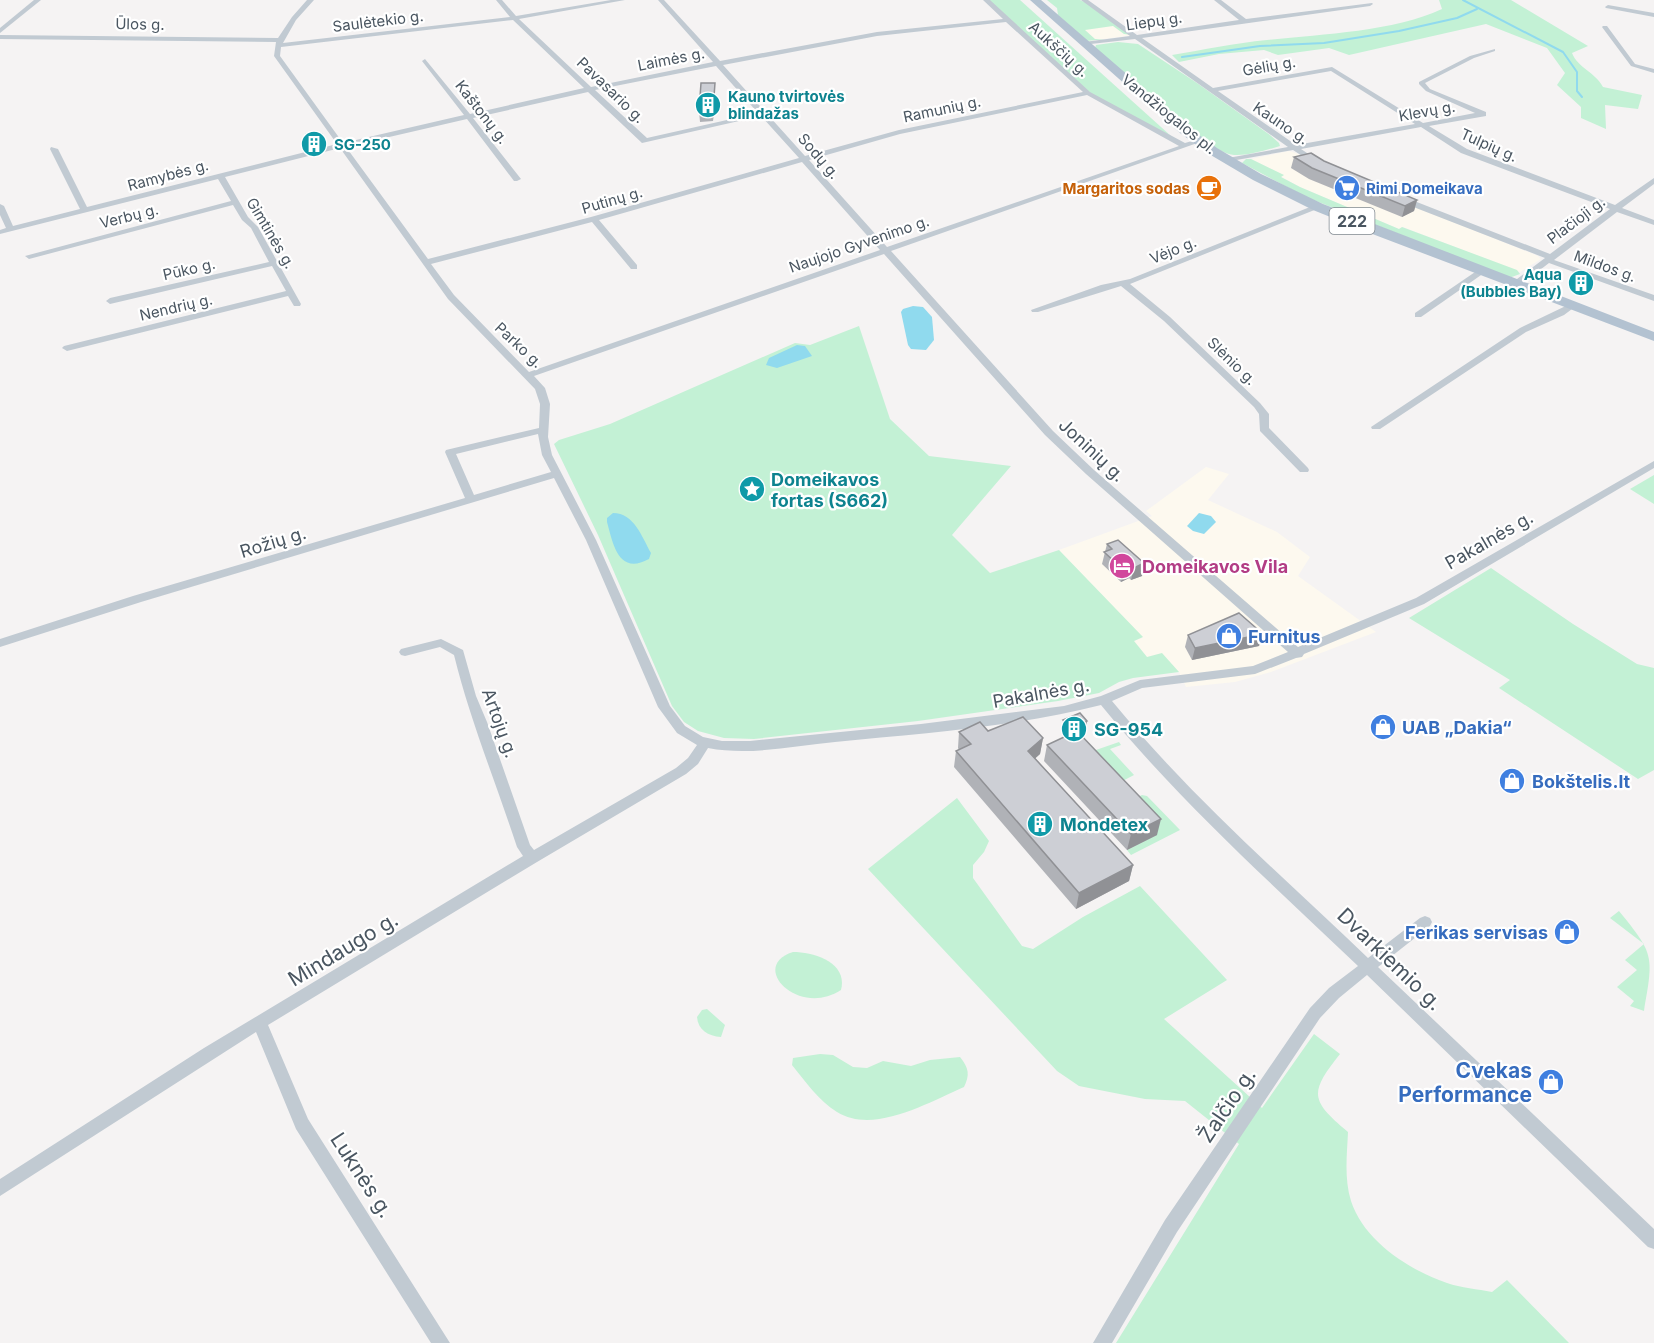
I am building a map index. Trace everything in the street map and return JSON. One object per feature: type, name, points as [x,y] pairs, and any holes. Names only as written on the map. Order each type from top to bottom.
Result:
[{"type":"main road","name":"Vandžiogalos pl.","points":[[1035,0],[1199,141],[1228,160],[1318,207],[1654,337]]},
{"type":"street","points":[[0,32],[38,0]]},
{"type":"street","points":[[280,42],[311,0]]},
{"type":"street","name":"Pavasario g.","points":[[500,0],[514,18],[647,142],[761,114]]},
{"type":"street","name":"Saulėtekio g.","points":[[280,42],[514,18],[622,0]]},
{"type":"street","name":"Sodų g.","points":[[661,0],[884,250]]},
{"type":"street","name":"Aukščių g.","points":[[986,0],[1088,93],[1183,146]]},
{"type":"street","name":"Kauno g.","points":[[1084,0],[1320,165]]},
{"type":"street","points":[[1217,0],[1244,21]]},
{"type":"street","name":"Liepų g.","points":[[1084,44],[1370,4]]},
{"type":"street","points":[[1608,6],[1654,15]]},
{"type":"street","name":"Laimės g.","points":[[343,145],[718,63],[877,34],[1008,20]]},
{"type":"street","points":[[1605,27],[1633,66],[1654,71]]},
{"type":"street","name":"Ūlos g.","points":[[0,37],[280,42]]},
{"type":"street","name":"Parko g.","points":[[280,42],[276,51],[277,56],[465,314],[529,375],[543,394],[544,445],[556,474],[591,540],[663,707],[681,732],[704,744]]},
{"type":"street","name":"Klevų g.","points":[[1228,160],[1483,114],[1428,90],[1421,83],[1472,57],[1493,50]]},
{"type":"street","name":"Kaštonų g.","points":[[425,61],[517,179]]},
{"type":"street","name":"Gėlių g.","points":[[1211,90],[1332,69]]},
{"type":"street","name":"Tulpių g.","points":[[1332,69],[1477,158],[1654,223]]},
{"type":"street","name":"Ramunių g.","points":[[804,159],[901,131],[1088,93]]},
{"type":"street","name":"Naujojo Gyvenimo g.","points":[[529,375],[1199,141]]},
{"type":"street","name":"Ramybės g.","points":[[0,232],[343,145]]},
{"type":"street","points":[[54,149],[85,211]]},
{"type":"street","name":"Putinų g.","points":[[427,262],[594,219],[804,159]]},
{"type":"street","name":"Gimtinės g.","points":[[220,176],[245,218],[255,226],[297,304]]},
{"type":"street","name":"Plačioji g.","points":[[1516,284],[1654,180]]},
{"type":"street","points":[[1396,198],[1549,259]]},
{"type":"street","name":"Verbų g.","points":[[28,256],[236,202]]},
{"type":"street","points":[[0,206],[10,229]]},
{"type":"street","name":"Vėjo g.","points":[[1035,310],[1123,283],[1318,207]]},
{"type":"street","points":[[594,219],[634,267]]},
{"type":"street","name":"Joninių g.","points":[[884,250],[1069,452],[1298,654]]},
{"type":"street","name":"Mildos g.","points":[[1549,259],[1654,298]]},
{"type":"street","name":"Pūko g.","points":[[110,302],[274,263]]},
{"type":"street","points":[[1418,315],[1481,271]]},
{"type":"street","name":"Slėnio g.","points":[[1123,283],[1177,328],[1257,405],[1264,414],[1262,425],[1264,429],[1304,470]]},
{"type":"street","name":"Nendrių g.","points":[[68,348],[290,293]]},
{"type":"street","points":[[1376,427],[1535,322],[1565,311],[1572,306]]},
{"type":"street","points":[[471,498],[450,452],[544,430]]},
{"type":"street","name":"Pakalnės g.","points":[[704,744],[750,746],[921,729],[1064,710],[1104,700],[1140,684],[1240,673],[1269,665],[1420,601],[1654,464]]},
{"type":"street","name":"Rožių g.","points":[[0,643],[556,474]]},
{"type":"street","name":"Artojų g.","points":[[405,652],[441,643],[459,653],[470,696],[524,847],[532,858]]},
{"type":"street","name":"Dvarkiemio g.","points":[[1104,700],[1131,733],[1191,797],[1654,1241]]},
{"type":"street","name":"Mindaugo g.","points":[[0,1188],[260,1023],[532,858],[681,771],[693,761],[704,744]]},
{"type":"street","name":"Žalčio g.","points":[[1102,1343],[1171,1226],[1315,1013],[1334,993],[1369,968],[1425,922]]},
{"type":"street","name":"Luknės g.","points":[[260,1023],[302,1124],[441,1343]]},
{"type":"shaded area","points":[[1100,16],[1133,35],[1089,41],[1071,25]]},
{"type":"shaded area","points":[[1289,151],[1327,171],[1541,259],[1520,272],[1403,227],[1399,229],[1300,187],[1280,176],[1283,175],[1251,159]]},
{"type":"shaded area","points":[[1206,467],[1229,474],[1208,500],[1277,532],[1310,557],[1298,576],[1376,632],[1271,672],[1235,682],[1186,687],[1179,672],[1147,657],[1134,641],[1142,638],[1059,550],[1152,516],[1146,511]]},
{"type":"green space","points":[[986,0],[1020,0],[1171,136],[1088,93]]},
{"type":"green space","points":[[1047,0],[1080,0],[1091,5],[1133,35],[1124,34],[1113,26],[1085,30],[1095,39],[1105,39],[1087,41],[1058,15],[1057,8]]},
{"type":"green space","points":[[1439,0],[1511,0],[1588,46],[1572,53],[1575,58],[1596,77],[1603,87],[1642,95],[1638,109],[1605,105],[1606,129],[1581,118],[1581,107],[1557,85],[1565,73],[1547,48],[1486,24],[1349,55],[1329,48],[1278,55],[1264,50],[1219,54],[1179,62],[1172,55],[1255,41],[1333,34],[1402,23],[1442,9]]},
{"type":"green space","points":[[1118,42],[1138,44],[1270,135],[1280,146],[1251,154],[1234,155],[1221,151],[1163,109],[1095,48],[1096,45]]},
{"type":"green space","points":[[1246,159],[1251,159],[1284,175],[1281,177],[1300,187],[1399,229],[1402,227],[1517,270],[1520,274],[1509,278],[1306,197],[1242,163]]},
{"type":"green space","name":"Domeikavos fortas (S662)","points":[[859,326],[890,419],[929,456],[1011,466],[952,535],[990,573],[1059,550],[1143,637],[1134,641],[1147,657],[1162,653],[1179,672],[1133,678],[1119,682],[1099,693],[1058,701],[918,721],[754,739],[724,738],[698,731],[684,722],[672,706],[598,535],[554,444],[559,440],[610,424],[795,343],[810,345]]},
{"type":"green space","points":[[1654,475],[1654,504],[1630,489]]},
{"type":"green space","points":[[1491,568],[1637,664],[1654,668],[1654,770],[1638,779],[1499,688],[1510,680],[1409,618]]},
{"type":"green space","points":[[1119,742],[1121,745],[1110,749],[1134,775],[1113,786],[1093,751]]},
{"type":"green space","points":[[1142,795],[1147,796],[1180,830],[1131,855],[1127,850],[1156,835],[1125,803]]},
{"type":"green space","points":[[957,798],[989,841],[984,852],[973,865],[973,878],[1022,946],[1033,949],[1083,917],[1140,886],[1227,980],[1164,1019],[1262,1108],[1314,1034],[1340,1054],[1323,1078],[1318,1096],[1326,1112],[1348,1132],[1347,1184],[1351,1201],[1366,1229],[1403,1262],[1447,1283],[1492,1292],[1507,1280],[1569,1343],[1116,1343],[1239,1144],[1185,1101],[1145,1099],[1079,1086],[1057,1071],[868,869]]},
{"type":"green space","points":[[1619,911],[1631,925],[1643,943],[1610,918]]},
{"type":"green space","points":[[1644,944],[1650,966],[1644,1011],[1630,1006],[1634,1001],[1617,987],[1637,970],[1625,960]]},
{"type":"green space","points":[[793,952],[820,957],[835,966],[842,981],[841,990],[825,997],[809,998],[795,994],[784,987],[777,978],[775,968],[780,959]]},
{"type":"green space","points":[[707,1009],[725,1025],[721,1037],[708,1034],[699,1025],[697,1017],[702,1010]]},
{"type":"green space","points":[[820,1054],[833,1055],[853,1067],[867,1068],[883,1061],[911,1066],[930,1060],[960,1057],[967,1068],[968,1075],[964,1087],[918,1108],[884,1118],[868,1120],[852,1118],[837,1112],[824,1102],[792,1065],[793,1058]]},
{"type":"water","points":[[913,306],[923,307],[932,317],[934,340],[926,350],[911,349],[908,345],[901,312]]},
{"type":"water","points":[[797,345],[805,346],[812,356],[777,368],[766,365],[769,358]]},
{"type":"water","points":[[613,513],[632,521],[651,553],[649,559],[639,563],[630,563],[619,555],[607,522],[607,518]]},
{"type":"water","points":[[1199,513],[1211,516],[1216,522],[1204,534],[1193,531],[1187,526]]},
{"type":"building","points":[[701,83],[715,83],[713,110],[699,111]]},
{"type":"building","points":[[1311,153],[1324,161],[1417,200],[1405,206],[1312,168],[1294,157]]},
{"type":"building","points":[[1118,540],[1144,563],[1124,570],[1104,552],[1112,549],[1107,544]]},
{"type":"building","points":[[1239,613],[1263,634],[1195,648],[1188,635]]},
{"type":"building","points":[[1080,713],[1087,721],[1071,728],[1063,720]]},
{"type":"building","name":"Mondetex","points":[[1023,717],[1043,738],[1028,751],[1133,865],[1079,893],[956,751],[971,744],[959,732],[980,722],[988,731]]},
{"type":"building","points":[[1077,731],[1161,819],[1131,834],[1047,745]]},
{"type":"waterway","points":[[1463,0],[1563,52],[1577,72],[1577,91],[1582,97]]},
{"type":"waterway","points":[[1182,57],[1260,46],[1324,43],[1399,31],[1457,18],[1477,9]]},
{"type":"place","name":"Kauno tvirtovės blindažas","points":[[708,105]]},
{"type":"place","name":"SG-250","points":[[314,144]]},
{"type":"place","name":"Margaritos sodas","points":[[1209,188]]},
{"type":"place","name":"Rimi Domeikava","points":[[1347,188]]},
{"type":"place","name":"Aqua (Bubbles Bay)","points":[[1581,283]]},
{"type":"place","name":"Domeikavos fortas (S662)","points":[[752,489]]},
{"type":"place","name":"Domeikavos Vila","points":[[1122,566]]},
{"type":"place","name":"Furnitus","points":[[1229,636]]},
{"type":"place","name":"UAB „Dakia“","points":[[1383,727]]},
{"type":"place","name":"SG-954","points":[[1074,729]]},
{"type":"place","name":"Bokštelis.lt","points":[[1512,781]]},
{"type":"place","name":"Mondetex","points":[[1040,824]]},
{"type":"place","name":"Ferikas servisas","points":[[1567,932]]},
{"type":"place","name":"Cvekas Performance","points":[[1551,1082]]}]
